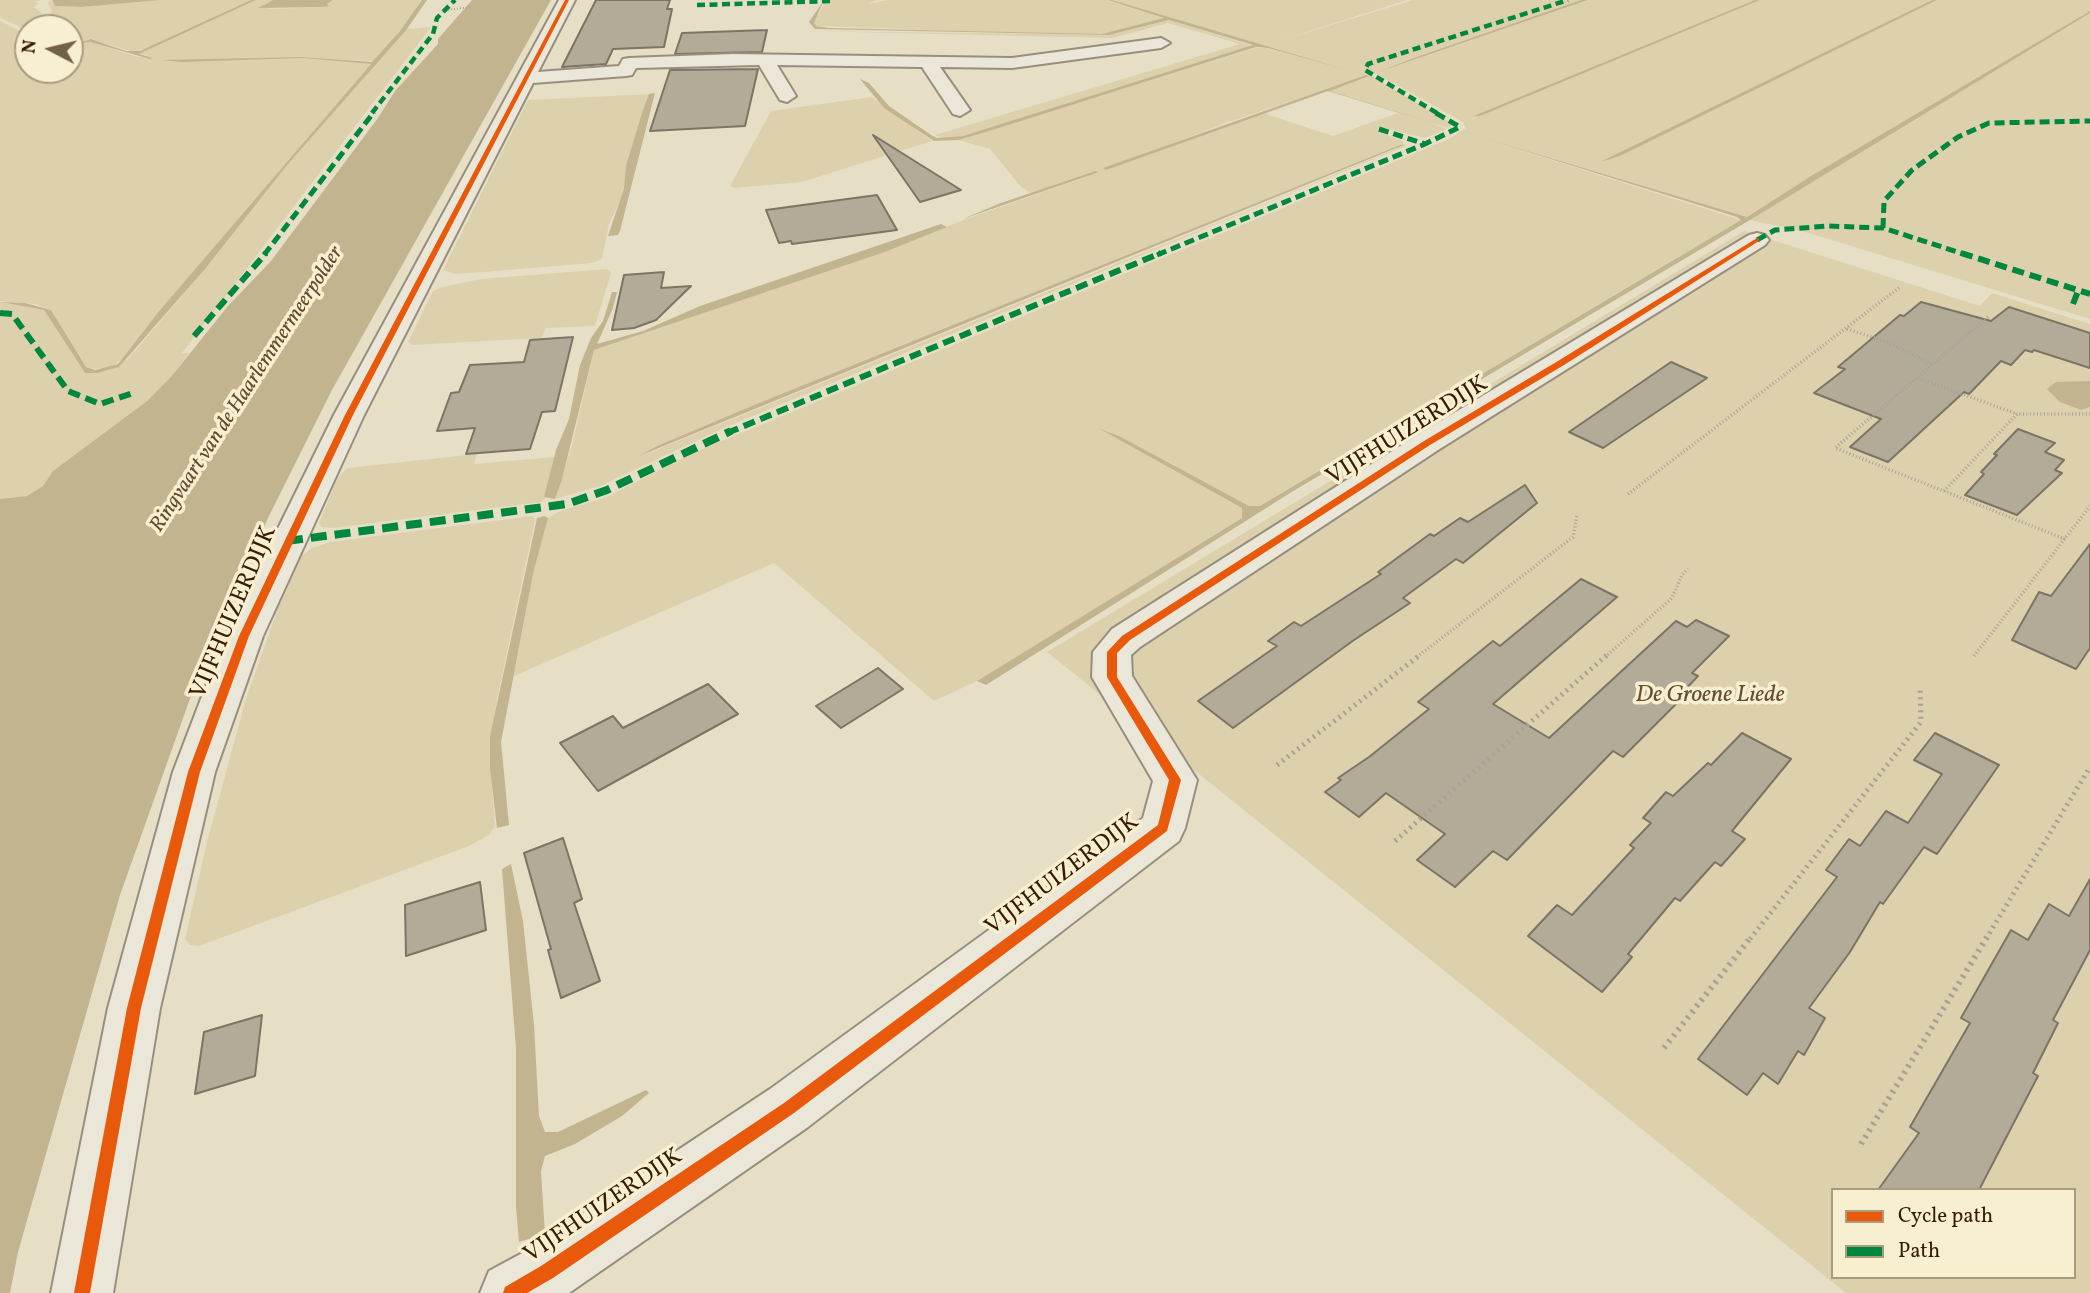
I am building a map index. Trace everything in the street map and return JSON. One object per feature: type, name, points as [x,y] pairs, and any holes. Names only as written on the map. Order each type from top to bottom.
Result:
[{"type":"street","name":"VIJFHUIZERDIJK","points":[[82,1293],[134,1008],[194,772],[244,636],[349,415],[567,0]]},
{"type":"street","points":[[525,78],[626,71],[629,63],[855,55],[927,62],[1012,63],[1161,43]]},
{"type":"street","points":[[729,80],[733,59]]},
{"type":"street","points":[[764,59],[787,96]]},
{"type":"street","points":[[927,62],[960,110]]},
{"type":"street","name":"VIJFHUIZERDIJK","points":[[511,1293],[547,1272],[789,1108],[1163,828],[1175,780],[1112,677],[1112,652],[1126,638],[1427,443],[1757,240]]},
{"type":"path","points":[[445,10],[470,9]]},
{"type":"path","points":[[1628,494],[1900,287]]},
{"type":"path","points":[[1988,317],[1835,448],[2065,538]]},
{"type":"path","points":[[1847,328],[1933,365]]},
{"type":"path","points":[[1918,378],[2017,414],[2090,414]]},
{"type":"path","points":[[1944,491],[2017,414]]},
{"type":"path","points":[[1974,656],[2090,506]]},
{"type":"path","points":[[1277,765],[1573,537],[1577,515]]},
{"type":"path","points":[[1395,841],[1672,598],[1682,575],[1688,569]]},
{"type":"path","points":[[1664,1048],[1921,722],[1920,687]]},
{"type":"path","points":[[1861,1144],[2090,768]]},
{"type":"green space","points":[[0,0],[41,0],[34,2],[39,3],[34,7],[40,14],[14,14],[14,24],[0,18]]},
{"type":"green space","points":[[50,0],[56,6],[82,7],[161,0],[251,0],[152,47],[134,52],[91,39],[84,40],[84,14],[46,14],[52,12],[48,3]]},
{"type":"green space","points":[[256,0],[273,0],[264,4],[266,8],[273,9],[323,7],[333,0],[422,0],[409,21],[373,61],[347,60],[371,64],[160,310],[122,359],[111,367],[89,369],[80,360],[51,310],[35,304],[0,301],[0,21],[14,28],[14,84],[84,84],[84,43],[90,42],[138,57],[149,56],[139,54]]},
{"type":"green space","points":[[826,0],[877,0],[868,4],[888,0],[1108,0],[1164,18],[1107,34],[1061,34],[1109,35],[1169,20],[1253,46],[993,128],[943,138],[935,135],[1240,44],[1168,23],[1112,38],[807,31],[1053,34],[816,26],[814,23]]},
{"type":"green space","points":[[1112,0],[1407,0],[1279,41],[1413,0],[1581,0],[1379,72],[1588,0],[1755,0],[1471,117],[1474,118],[1760,0],[1932,0],[1602,163],[1937,0],[2090,0],[2090,11],[1811,176],[1747,217],[1467,133],[1741,220],[1260,506],[1249,506],[1121,437],[1098,428],[1242,508],[1242,518],[977,681],[934,701],[774,563],[514,676],[533,574],[548,518],[560,511],[607,497],[693,453],[1449,139],[1466,128],[1463,122],[1408,91],[1373,72],[1368,74],[1453,124],[1449,128],[1429,122],[1447,129],[1425,138],[1380,127],[1377,131],[1402,141],[1406,146],[726,427],[600,486],[555,499],[572,445],[594,350],[885,252],[966,219],[1083,178],[1094,171],[1031,193],[1021,187],[990,149],[958,140],[1255,48],[1267,48]],"holes":[[[1353,81],[1330,91],[1398,113],[1333,136],[1263,113],[1104,170],[1228,122]],[[1400,145],[1281,197],[641,456],[657,446],[754,405]]]},
{"type":"green space","points":[[2090,13],[2090,319],[1802,231],[1749,220]]},
{"type":"green space","points":[[431,27],[182,353],[189,353],[172,377],[147,401],[53,471],[43,486],[27,496],[0,499],[0,302],[44,310],[85,373],[110,370],[128,359],[205,269],[288,164],[406,29]]},
{"type":"green space","points":[[651,94],[620,200],[609,224],[602,259],[592,263],[484,272],[455,274],[443,270],[528,100]]},
{"type":"green space","points":[[872,97],[932,141],[802,182],[734,188],[730,186],[771,111]]},
{"type":"green space","name":"De Groene Liede","points":[[1744,231],[1980,306],[1992,293],[2090,324],[2090,1293],[1846,1293],[1047,652]]},
{"type":"green space","points":[[607,269],[611,273],[595,326],[546,328],[542,338],[412,345],[408,342],[433,291],[442,287],[481,279]]},
{"type":"green space","points":[[477,454],[474,464],[554,457],[545,499],[541,502],[333,528],[322,527],[319,523],[337,479],[347,468]]},
{"type":"green space","points":[[533,516],[535,520],[497,699],[490,759],[495,826],[489,835],[469,846],[199,946],[190,945],[185,939],[206,846],[245,702],[278,608],[301,556],[312,548],[330,542]]},
{"type":"water","points":[[52,0],[161,0],[82,7],[55,6]]},
{"type":"water","points":[[256,0],[139,54],[153,58],[150,59],[84,41],[91,39],[126,51],[140,51]]},
{"type":"water","points":[[273,0],[333,0],[327,4],[329,6],[323,7],[258,8]]},
{"type":"water","points":[[422,0],[427,0],[407,29],[288,164],[205,269],[119,367],[85,373],[44,310],[0,302],[25,303],[51,310],[86,367],[95,370],[118,364],[160,310],[371,64],[303,58],[181,62],[161,60],[301,57],[372,62],[400,31]]},
{"type":"water","name":"Ringvaart van de Haarlemmermeerpolder","points":[[472,0],[551,0],[332,390],[269,516],[202,665],[120,895],[18,1252],[10,1293],[0,1293],[0,499],[27,496],[43,486],[53,471],[147,401],[171,377],[228,306],[271,261],[378,118],[395,91],[438,44],[438,39]]},
{"type":"water","points":[[824,0],[814,23],[816,26],[829,28],[1102,34],[1164,18],[1108,0],[1112,0],[1347,70],[1269,48],[1256,47],[989,131],[958,140],[934,141],[884,108],[860,79],[869,83],[889,106],[931,135],[937,138],[963,136],[1253,45],[1169,20],[1109,35],[815,29],[809,22]]},
{"type":"water","points":[[1581,0],[1588,0],[1378,72],[1414,58]]},
{"type":"water","points":[[1760,0],[1480,116],[1471,117]]},
{"type":"water","points":[[1932,0],[1937,0],[1620,156],[1600,162]]},
{"type":"water","points":[[2090,11],[1755,217],[1290,493],[986,685],[977,681],[1242,518],[1242,508],[1098,428],[1121,437],[1249,506],[1260,506],[1741,220],[1467,133],[1747,217],[1811,176]]},
{"type":"water","points":[[1369,76],[1330,91],[1449,128],[1328,91],[1106,170],[1103,168]]},
{"type":"water","points":[[655,93],[620,231],[618,235],[608,236],[624,188],[626,166],[643,110],[649,94]]},
{"type":"water","points":[[1404,145],[639,456],[754,405]]},
{"type":"water","points":[[1095,171],[1099,172],[963,219],[998,204]]},
{"type":"water","points":[[941,224],[947,227],[885,252],[594,350],[562,479],[555,499],[544,497],[556,450],[569,419],[580,365],[591,338],[603,321],[612,292],[617,292],[613,308],[597,344],[643,331],[700,306]]},
{"type":"water","points":[[2090,381],[2090,407],[2081,410],[2060,402],[2047,389],[2056,382]]},
{"type":"water","points":[[537,518],[548,518],[533,574],[501,742],[509,825],[497,828],[490,768],[490,736]]},
{"type":"water","points":[[511,864],[523,921],[534,1025],[539,1116],[545,1132],[558,1132],[646,1090],[649,1093],[622,1116],[575,1144],[545,1156],[541,1171],[545,1234],[519,1242],[516,1207],[516,1049],[502,869]]},
{"type":"building","points":[[596,0],[670,0],[667,9],[672,9],[664,47],[613,49],[606,64],[562,67]]},
{"type":"building","points":[[767,30],[762,52],[675,54],[682,33]]},
{"type":"building","points":[[758,69],[745,126],[650,131],[670,70]]},
{"type":"building","points":[[873,135],[961,190],[920,202]]},
{"type":"building","points":[[877,195],[897,230],[792,244],[791,241],[779,243],[766,210]]},
{"type":"building","points":[[664,272],[661,288],[691,286],[656,320],[634,328],[612,330],[624,275]]},
{"type":"building","points":[[1921,302],[1991,321],[2009,307],[2090,333],[2090,368],[2034,350],[2025,350],[2011,365],[2001,361],[1969,394],[1964,392],[1888,462],[1850,447],[1881,419],[1814,393],[1845,369],[1838,367],[1900,315],[1904,316]]},
{"type":"building","points":[[573,337],[555,411],[542,412],[530,449],[466,454],[475,428],[437,431],[451,393],[459,392],[470,365],[524,362],[530,340]]},
{"type":"building","points":[[1671,362],[1707,378],[1603,448],[1569,432]]},
{"type":"building","points":[[2018,429],[2055,443],[2045,452],[2064,460],[2055,470],[2062,473],[2017,515],[1965,495],[1984,474],[1981,472],[1997,455],[1994,454]]},
{"type":"building","points":[[1525,485],[1537,503],[1463,563],[1456,559],[1403,598],[1410,603],[1233,728],[1198,701],[1277,646],[1268,641],[1294,622],[1301,626],[1381,574],[1378,572],[1430,534],[1434,536],[1460,518],[1468,522]]},
{"type":"building","points":[[2090,544],[2090,648],[2076,669],[2012,640],[2039,592],[2051,596]]},
{"type":"building","points":[[1581,579],[1617,597],[1493,704],[1549,738],[1676,621],[1687,627],[1696,620],[1729,636],[1692,673],[1698,676],[1682,693],[1685,695],[1623,757],[1613,751],[1507,860],[1493,851],[1455,887],[1417,860],[1445,834],[1386,793],[1359,817],[1325,792],[1341,780],[1338,778],[1429,709],[1418,702],[1493,641],[1500,646]]},
{"type":"building","points":[[878,668],[903,689],[841,728],[816,706]]},
{"type":"building","points":[[708,684],[738,714],[598,791],[560,743],[613,716],[623,728]]},
{"type":"building","points":[[1742,733],[1791,759],[1732,831],[1745,839],[1721,866],[1715,862],[1680,901],[1675,898],[1628,954],[1632,957],[1602,992],[1528,936],[1557,905],[1572,915],[1634,848],[1630,845],[1651,823],[1643,818],[1666,792],[1673,796],[1708,763],[1711,765]]},
{"type":"building","points":[[1935,733],[1999,765],[1937,854],[1924,847],[1883,904],[1880,902],[1850,952],[1809,1008],[1825,1018],[1804,1055],[1798,1051],[1778,1084],[1763,1073],[1747,1095],[1698,1059],[1837,877],[1826,870],[1849,839],[1860,846],[1886,811],[1908,823],[1942,774],[1914,760]]},
{"type":"building","points":[[563,838],[582,899],[574,903],[600,981],[561,998],[548,950],[551,949],[524,853]]},
{"type":"building","points":[[2090,879],[2090,950],[2053,1020],[2058,1023],[2033,1073],[2038,1076],[1980,1188],[1879,1188],[1919,1133],[1910,1127],[1970,1023],[1961,1018],[2011,930],[2028,940],[2049,904],[2069,916]]},
{"type":"building","points":[[480,882],[486,930],[406,956],[405,905]]},
{"type":"building","points":[[262,1015],[255,1076],[195,1094],[204,1032]]},
{"type":"marked path","points":[[194,336],[258,263],[433,34],[437,18],[455,0]]},
{"type":"marked path","points":[[1379,129],[1425,144],[1460,127],[1365,70],[1368,64],[1568,0]]},
{"type":"marked path","points":[[697,5],[834,1]]},
{"type":"marked path","points":[[1883,228],[1884,201],[1912,170],[1958,137],[1989,123],[2090,121]]},
{"type":"marked path","points":[[287,541],[567,504],[607,490],[726,433],[1425,144]]},
{"type":"marked path","points":[[1757,240],[1775,230],[1828,226],[1883,228],[2090,294]]},
{"type":"marked path","points":[[2073,304],[2078,291]]},
{"type":"marked path","points":[[0,313],[12,314],[68,391],[100,404],[133,393]]},
{"type":"cycle path","points":[[82,1293],[134,1008],[194,772],[244,636],[349,415],[567,0]]},
{"type":"cycle path","points":[[511,1293],[547,1272],[789,1108],[1163,828],[1175,780],[1112,677],[1112,652],[1126,638],[1427,443],[1757,240]]}]
